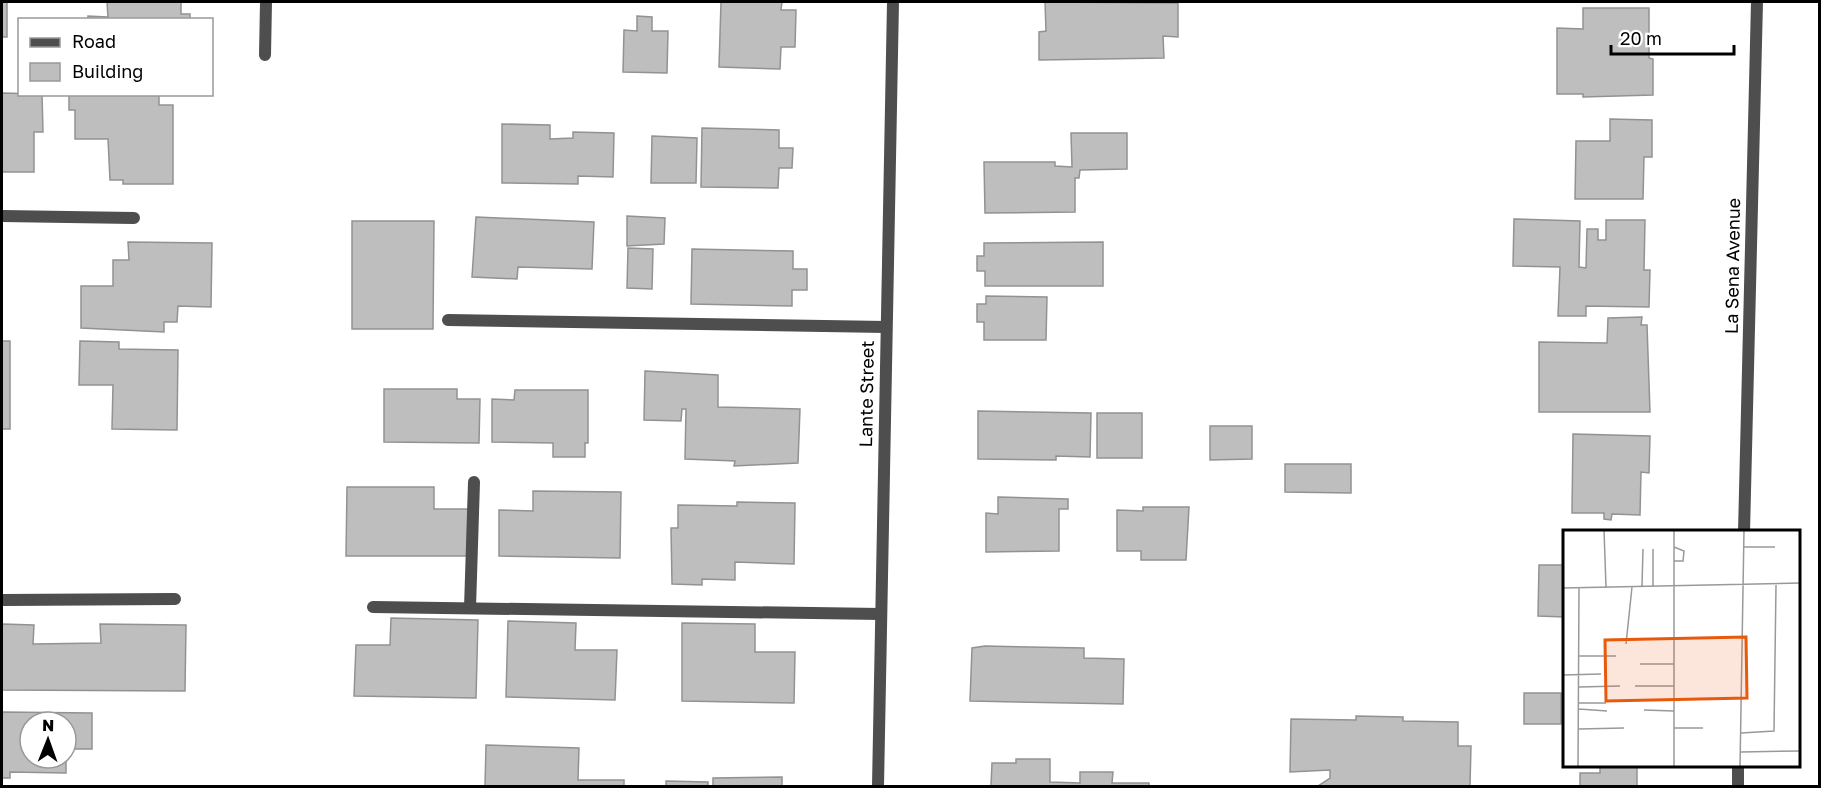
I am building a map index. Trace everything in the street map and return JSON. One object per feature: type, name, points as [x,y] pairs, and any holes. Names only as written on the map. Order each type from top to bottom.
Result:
[{"type":"street","points":[[265,55],[266,2]]},
{"type":"street","name":"Lante Street","points":[[878,786],[893,2]]},
{"type":"street","name":"La Sena Avenue","points":[[1744,530],[1757,2]]},
{"type":"street","points":[[2,216],[134,218]]},
{"type":"street","points":[[448,320],[886,327]]},
{"type":"street","points":[[470,608],[474,482]]},
{"type":"street","points":[[2,600],[176,599]]},
{"type":"street","points":[[373,607],[881,614]]},
{"type":"street","points":[[1738,767],[1738,786]]},
{"type":"building","points":[[2,2],[7,2],[7,37],[2,37]]},
{"type":"building","points":[[107,2],[181,2],[181,14],[190,14],[190,18],[88,18],[88,16],[108,17]]},
{"type":"building","points":[[721,2],[782,2],[781,10],[796,10],[795,47],[781,47],[780,69],[719,67]]},
{"type":"building","points":[[1045,2],[1178,3],[1178,37],[1163,36],[1164,58],[1039,60],[1039,32],[1046,31]]},
{"type":"building","points":[[1583,8],[1649,8],[1649,58],[1653,59],[1653,95],[1583,97],[1583,94],[1557,94],[1557,28],[1583,29]]},
{"type":"building","points":[[637,16],[652,17],[652,31],[668,31],[667,73],[623,72],[624,30],[637,31]]},
{"type":"building","points":[[2,93],[42,96],[43,132],[34,132],[34,172],[2,172]]},
{"type":"building","points":[[69,96],[159,96],[159,105],[173,105],[173,184],[123,184],[123,180],[110,180],[108,139],[75,139],[75,110],[69,110]]},
{"type":"building","points":[[1610,119],[1652,120],[1652,157],[1644,157],[1643,199],[1575,199],[1576,141],[1610,141]]},
{"type":"building","points":[[502,124],[550,125],[550,139],[573,138],[573,132],[614,133],[613,177],[578,176],[578,184],[502,183]]},
{"type":"building","points":[[702,128],[779,130],[779,148],[793,148],[792,168],[779,168],[778,188],[701,187]]},
{"type":"building","points":[[1071,133],[1127,133],[1127,169],[1080,170],[1079,178],[1075,178],[1075,212],[985,213],[984,162],[1055,162],[1055,166],[1072,167]]},
{"type":"building","points":[[652,136],[697,138],[696,183],[651,183]]},
{"type":"building","points":[[627,216],[665,218],[664,244],[627,246]]},
{"type":"building","points":[[476,217],[594,222],[592,269],[518,267],[517,279],[472,277]]},
{"type":"building","points":[[1514,219],[1580,221],[1579,267],[1586,268],[1587,229],[1598,229],[1598,240],[1606,240],[1606,220],[1645,220],[1644,270],[1650,270],[1649,307],[1586,306],[1586,316],[1558,316],[1560,267],[1513,266]]},
{"type":"building","points":[[352,221],[434,221],[433,329],[352,329]]},
{"type":"building","points":[[128,242],[212,243],[211,307],[178,306],[177,322],[164,322],[164,332],[81,328],[81,286],[113,286],[113,260],[129,260]]},
{"type":"building","points":[[1103,242],[1103,286],[985,286],[985,271],[977,271],[977,256],[984,256],[984,243]]},
{"type":"building","points":[[628,248],[653,249],[652,289],[627,288]]},
{"type":"building","points":[[692,249],[793,251],[793,269],[807,269],[807,290],[792,290],[792,306],[691,304]]},
{"type":"building","points":[[986,296],[1047,297],[1046,340],[984,340],[984,322],[977,322],[977,304],[986,304]]},
{"type":"building","points":[[1642,317],[1641,325],[1647,325],[1650,412],[1539,412],[1539,342],[1607,343],[1608,318]]},
{"type":"building","points":[[2,341],[10,341],[10,429],[2,429]]},
{"type":"building","points":[[80,341],[119,342],[119,349],[178,350],[177,430],[112,429],[113,385],[79,385]]},
{"type":"building","points":[[645,371],[718,375],[718,407],[800,409],[798,463],[734,466],[735,461],[685,459],[686,409],[682,409],[681,421],[644,420]]},
{"type":"building","points":[[384,389],[457,389],[457,399],[480,399],[479,443],[384,442]]},
{"type":"building","points":[[515,390],[588,390],[588,443],[585,443],[585,457],[553,457],[553,443],[492,442],[492,399],[514,400]]},
{"type":"building","points":[[978,411],[1091,413],[1090,457],[1056,456],[1056,460],[978,459]]},
{"type":"building","points":[[1097,413],[1142,413],[1142,458],[1097,458]]},
{"type":"building","points":[[1210,426],[1252,426],[1252,459],[1210,460]]},
{"type":"building","points":[[1573,434],[1650,436],[1649,473],[1641,472],[1640,515],[1612,514],[1611,520],[1604,519],[1604,513],[1572,513]]},
{"type":"building","points":[[1285,464],[1351,464],[1351,493],[1285,492]]},
{"type":"building","points":[[347,487],[434,487],[434,509],[468,509],[468,556],[346,556]]},
{"type":"building","points":[[533,491],[621,492],[620,558],[499,556],[499,510],[533,511]]},
{"type":"building","points":[[998,497],[1068,499],[1068,509],[1059,509],[1059,551],[986,552],[986,513],[998,514]]},
{"type":"building","points":[[737,502],[795,503],[794,564],[735,562],[735,580],[702,579],[702,585],[672,584],[671,528],[678,528],[678,505],[737,506]]},
{"type":"building","points":[[1143,507],[1189,507],[1186,560],[1141,560],[1141,551],[1117,551],[1117,510],[1143,511]]},
{"type":"building","points":[[1539,565],[1563,565],[1563,617],[1538,616]]},
{"type":"building","points":[[391,618],[478,620],[476,698],[354,696],[356,645],[390,645]]},
{"type":"building","points":[[508,621],[576,623],[575,650],[617,650],[615,700],[506,697]]},
{"type":"building","points":[[682,623],[755,624],[755,652],[795,652],[794,703],[682,701]]},
{"type":"building","points":[[2,624],[34,625],[33,644],[101,643],[100,624],[186,625],[185,691],[2,690]]},
{"type":"building","points":[[985,646],[1084,648],[1084,658],[1124,659],[1123,704],[970,701],[972,648]]},
{"type":"building","points":[[1524,693],[1561,693],[1561,724],[1524,724]]},
{"type":"building","points":[[2,712],[18,712],[18,770],[66,770],[66,773],[10,772],[10,778],[2,778]]},
{"type":"building","points":[[78,713],[92,713],[92,749],[78,749]]},
{"type":"building","points":[[1356,716],[1403,717],[1403,721],[1458,722],[1458,746],[1471,746],[1470,786],[1318,786],[1330,778],[1330,770],[1290,772],[1291,719],[1356,720]]},
{"type":"building","points":[[486,745],[579,748],[578,780],[624,780],[624,786],[485,786]]},
{"type":"building","points":[[1016,759],[1050,759],[1050,782],[1080,783],[1080,772],[1113,772],[1112,783],[1149,783],[1149,786],[991,786],[992,763],[1016,763]]},
{"type":"building","points":[[1600,767],[1637,767],[1637,786],[1580,786],[1580,773],[1600,773]]},
{"type":"building","points":[[782,777],[782,786],[713,786],[713,778]]},
{"type":"building","points":[[666,781],[708,782],[708,786],[666,786]]}]
